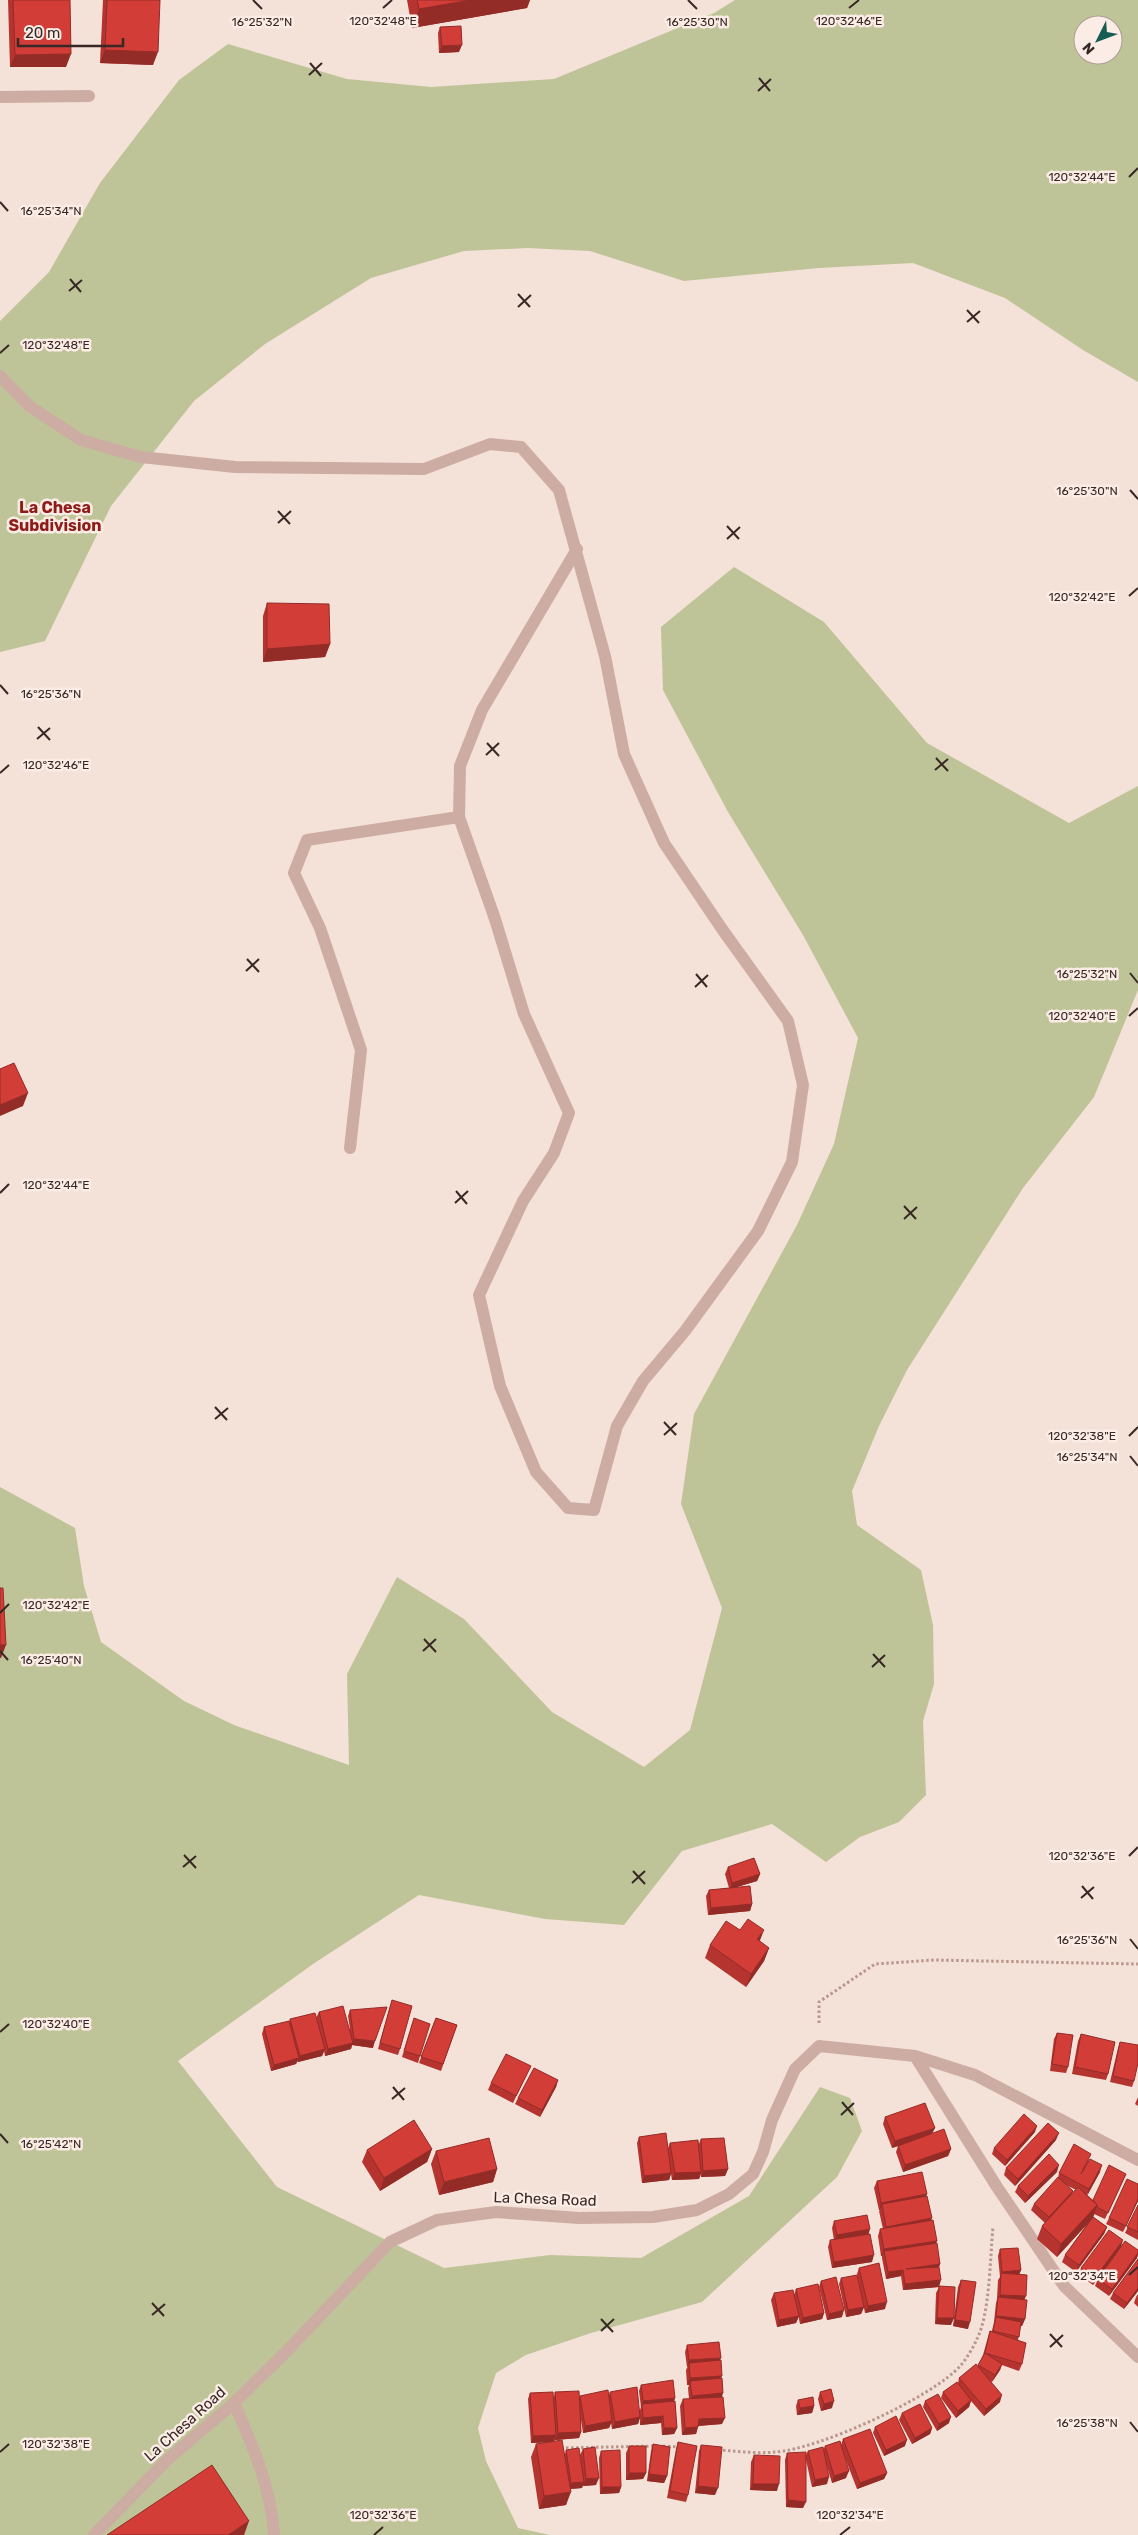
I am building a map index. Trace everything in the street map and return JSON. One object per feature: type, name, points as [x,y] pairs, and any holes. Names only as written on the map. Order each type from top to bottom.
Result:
[{"type":"street","points":[[0,97],[14,95],[89,96]]},
{"type":"street","points":[[0,376],[29,406],[82,440],[141,456],[236,468],[424,469],[490,444],[521,447],[559,490],[577,549],[605,656],[624,754],[664,843],[788,1022],[803,1085],[792,1162],[752,1239],[685,1331],[643,1381],[617,1426],[594,1510],[568,1508],[536,1472],[500,1386],[479,1295],[523,1201],[554,1153],[569,1113],[524,1014],[495,919],[459,817],[460,766],[482,710],[577,549]]},
{"type":"street","points":[[350,1148],[361,1050],[320,928],[294,872],[307,840],[459,817]]},
{"type":"street","points":[[819,2046],[914,2056],[975,2075],[1138,2160]]},
{"type":"street","name":"La Chesa Road","points":[[94,2535],[167,2460],[234,2403],[390,2242],[437,2220],[496,2212],[579,2218],[653,2217],[697,2210],[729,2194],[753,2174],[763,2152],[772,2120],[794,2069],[819,2046]]},
{"type":"street","points":[[914,2056],[997,2187],[1064,2286],[1138,2357]]},
{"type":"street","points":[[234,2403],[252,2443],[268,2493],[274,2535]]},
{"type":"path","points":[[819,2046],[819,2002],[875,1964],[934,1960],[1138,1964]]},
{"type":"path","points":[[708,2449],[776,2452],[811,2445],[888,2413],[919,2397],[961,2366],[978,2338],[985,2309],[997,2187]]},
{"type":"path","points":[[559,2448],[643,2445],[690,2448]]},
{"type":"green space","points":[[735,0],[1138,0],[1138,382],[1083,350],[1005,298],[913,263],[819,268],[684,281],[590,251],[527,248],[464,251],[371,278],[265,344],[194,401],[111,506],[45,641],[0,652],[0,321],[49,272],[100,183],[179,80],[228,44],[347,79],[431,87],[554,79],[714,13]]},
{"type":"green space","points":[[734,567],[824,622],[927,743],[1069,823],[1138,786],[1138,990],[1094,1097],[1023,1188],[907,1370],[879,1426],[852,1491],[857,1525],[921,1570],[933,1625],[934,1684],[923,1721],[926,1795],[899,1822],[860,1837],[826,1862],[772,1824],[682,1851],[624,1925],[545,1919],[419,1895],[313,1964],[178,2061],[277,2187],[444,2268],[550,2255],[641,2258],[749,2196],[820,2087],[850,2098],[862,2131],[837,2177],[702,2302],[591,2333],[526,2355],[496,2373],[478,2428],[486,2461],[518,2528],[550,2535],[0,2535],[0,1487],[75,1528],[84,1586],[101,1642],[184,1701],[234,1725],[349,1765],[347,1674],[397,1577],[464,1619],[552,1712],[644,1767],[690,1730],[722,1608],[681,1504],[694,1414],[797,1225],[834,1144],[858,1038],[803,935],[728,812],[663,690],[661,627]]},
{"type":"building","points":[[13,0],[70,0],[71,54],[15,55]]},
{"type":"building","points":[[107,0],[160,0],[158,52],[105,50]]},
{"type":"building","points":[[417,0],[471,0],[419,9]]},
{"type":"building","points":[[461,26],[462,45],[442,46],[440,27]]},
{"type":"building","points":[[267,603],[329,604],[330,644],[267,649]]},
{"type":"building","points":[[14,1063],[28,1093],[0,1105],[0,1069]]},
{"type":"building","points":[[0,1588],[3,1588],[6,1645],[0,1645]]},
{"type":"building","points":[[754,1858],[760,1874],[732,1883],[728,1867]]},
{"type":"building","points":[[750,1886],[752,1904],[711,1908],[709,1890]]},
{"type":"building","points":[[748,1919],[764,1930],[757,1939],[769,1948],[751,1974],[710,1945],[726,1921],[740,1930]]},
{"type":"building","points":[[392,2000],[412,2006],[400,2049],[380,2043]]},
{"type":"building","points":[[343,2006],[353,2043],[328,2049],[319,2012]]},
{"type":"building","points":[[387,2007],[375,2041],[354,2039],[350,2010]]},
{"type":"building","points":[[315,2013],[325,2049],[300,2056],[290,2019]]},
{"type":"building","points":[[414,2018],[430,2024],[420,2056],[404,2051]]},
{"type":"building","points":[[436,2018],[457,2025],[443,2064],[421,2057]]},
{"type":"building","points":[[289,2021],[299,2058],[274,2065],[264,2027]]},
{"type":"building","points":[[1057,2033],[1073,2035],[1068,2067],[1052,2064]]},
{"type":"building","points":[[1081,2034],[1115,2042],[1108,2074],[1075,2067]]},
{"type":"building","points":[[1120,2042],[1138,2045],[1138,2063],[1134,2081],[1113,2076]]},
{"type":"building","points":[[506,2054],[531,2066],[516,2096],[491,2083]]},
{"type":"building","points":[[534,2068],[558,2080],[542,2110],[518,2098]]},
{"type":"building","points":[[925,2103],[935,2128],[895,2141],[885,2117]]},
{"type":"building","points":[[1024,2114],[1037,2126],[1007,2160],[994,2148]]},
{"type":"building","points":[[414,2120],[432,2149],[384,2178],[367,2150]]},
{"type":"building","points":[[1048,2123],[1059,2133],[1018,2179],[1006,2168]]},
{"type":"building","points":[[944,2129],[951,2149],[905,2165],[898,2146]]},
{"type":"building","points":[[666,2133],[671,2173],[644,2176],[639,2137]]},
{"type":"building","points":[[489,2138],[497,2169],[444,2182],[436,2151]]},
{"type":"building","points":[[724,2138],[728,2169],[703,2171],[701,2139]]},
{"type":"building","points":[[698,2140],[701,2172],[675,2173],[670,2143]]},
{"type":"building","points":[[1074,2144],[1091,2154],[1081,2174],[1090,2159],[1102,2165],[1089,2189],[1059,2173]]},
{"type":"building","points":[[1049,2154],[1059,2165],[1028,2196],[1018,2186]]},
{"type":"building","points":[[1109,2165],[1126,2174],[1108,2213],[1097,2207],[1093,2200]]},
{"type":"building","points":[[922,2172],[927,2194],[881,2203],[877,2181]]},
{"type":"building","points":[[1058,2177],[1073,2191],[1049,2217],[1034,2204]]},
{"type":"building","points":[[1127,2179],[1138,2184],[1138,2199],[1126,2226],[1109,2218]]},
{"type":"building","points":[[1078,2187],[1097,2205],[1061,2244],[1042,2226]]},
{"type":"building","points":[[927,2196],[932,2218],[886,2227],[882,2204]]},
{"type":"building","points":[[1138,2205],[1138,2232],[1127,2227]]},
{"type":"building","points":[[867,2215],[870,2229],[837,2235],[834,2221]]},
{"type":"building","points":[[1093,2217],[1107,2227],[1079,2265],[1065,2255]]},
{"type":"building","points":[[933,2220],[937,2241],[884,2249],[880,2229]]},
{"type":"building","points":[[1109,2230],[1123,2240],[1095,2278],[1081,2268]]},
{"type":"building","points":[[870,2234],[874,2255],[834,2262],[830,2240]]},
{"type":"building","points":[[1125,2241],[1138,2250],[1138,2253],[1112,2289],[1098,2279]]},
{"type":"building","points":[[937,2243],[940,2264],[906,2269],[939,2267],[941,2280],[905,2284],[903,2270],[888,2272],[884,2251]]},
{"type":"building","points":[[1018,2248],[1021,2270],[1002,2272],[1000,2249]]},
{"type":"building","points":[[1138,2259],[1138,2288],[1127,2303],[1113,2293]]},
{"type":"building","points":[[879,2263],[887,2302],[868,2306],[859,2268]]},
{"type":"building","points":[[1001,2273],[1027,2275],[1026,2296],[1000,2295]]},
{"type":"building","points":[[857,2275],[864,2307],[848,2310],[841,2278]]},
{"type":"building","points":[[836,2277],[844,2310],[829,2314],[821,2281]]},
{"type":"building","points":[[961,2280],[976,2282],[970,2322],[955,2320]]},
{"type":"building","points":[[818,2284],[824,2313],[803,2318],[796,2289]]},
{"type":"building","points":[[939,2286],[955,2287],[954,2318],[937,2318]]},
{"type":"building","points":[[793,2290],[799,2316],[779,2320],[774,2293]]},
{"type":"building","points":[[998,2297],[1027,2300],[1025,2319],[996,2316]]},
{"type":"building","points":[[996,2317],[1021,2322],[1019,2337],[993,2331]]},
{"type":"building","points":[[990,2331],[1026,2343],[1022,2364],[985,2353]]},
{"type":"building","points":[[719,2342],[721,2358],[689,2360],[687,2345]]},
{"type":"building","points":[[985,2353],[1002,2364],[995,2375],[978,2365]]},
{"type":"building","points":[[721,2360],[722,2376],[690,2378],[689,2363]]},
{"type":"building","points":[[976,2364],[1002,2395],[986,2409],[959,2378]]},
{"type":"building","points":[[722,2378],[723,2393],[692,2396],[690,2381]]},
{"type":"building","points":[[673,2380],[675,2398],[643,2401],[641,2385]]},
{"type":"building","points":[[957,2382],[971,2400],[958,2411],[943,2392]]},
{"type":"building","points":[[637,2387],[640,2417],[615,2422],[610,2392]]},
{"type":"building","points":[[831,2389],[834,2401],[824,2404],[820,2392]]},
{"type":"building","points":[[608,2390],[612,2421],[585,2426],[580,2396]]},
{"type":"building","points":[[579,2391],[581,2432],[558,2433],[555,2392]]},
{"type":"building","points":[[553,2392],[556,2435],[533,2436],[530,2393]]},
{"type":"building","points":[[938,2394],[951,2417],[939,2424],[925,2401]]},
{"type":"building","points":[[723,2397],[725,2418],[699,2419],[698,2427],[685,2428],[683,2399]]},
{"type":"building","points":[[813,2397],[814,2406],[800,2408],[798,2400]]},
{"type":"building","points":[[675,2401],[677,2428],[664,2428],[663,2416],[643,2418],[642,2404]]},
{"type":"building","points":[[920,2404],[932,2428],[915,2438],[902,2413]]},
{"type":"building","points":[[896,2416],[907,2440],[886,2450],[875,2427]]},
{"type":"building","points":[[870,2429],[887,2473],[860,2483],[843,2439]]},
{"type":"building","points":[[562,2440],[571,2492],[544,2496],[536,2444]]},
{"type":"building","points":[[840,2441],[849,2471],[834,2476],[825,2446]]},
{"type":"building","points":[[678,2442],[697,2446],[688,2495],[670,2491]]},
{"type":"building","points":[[653,2444],[670,2447],[667,2476],[649,2474]]},
{"type":"building","points":[[701,2445],[722,2447],[718,2488],[698,2486]]},
{"type":"building","points":[[629,2446],[646,2446],[646,2473],[629,2473]]},
{"type":"building","points":[[595,2447],[599,2478],[586,2479],[583,2449]]},
{"type":"building","points":[[823,2447],[829,2477],[815,2480],[808,2451]]},
{"type":"building","points":[[579,2448],[584,2482],[571,2483],[566,2450]]},
{"type":"building","points":[[620,2450],[621,2487],[602,2487],[601,2451]]},
{"type":"building","points":[[806,2452],[806,2502],[788,2500],[787,2453]]},
{"type":"building","points":[[754,2455],[780,2456],[779,2484],[753,2484]]},
{"type":"building","points":[[212,2465],[249,2521],[228,2535],[107,2535]]},
{"type":"district","name":"La Chesa Subdivision","points":[[55,516]]}]
